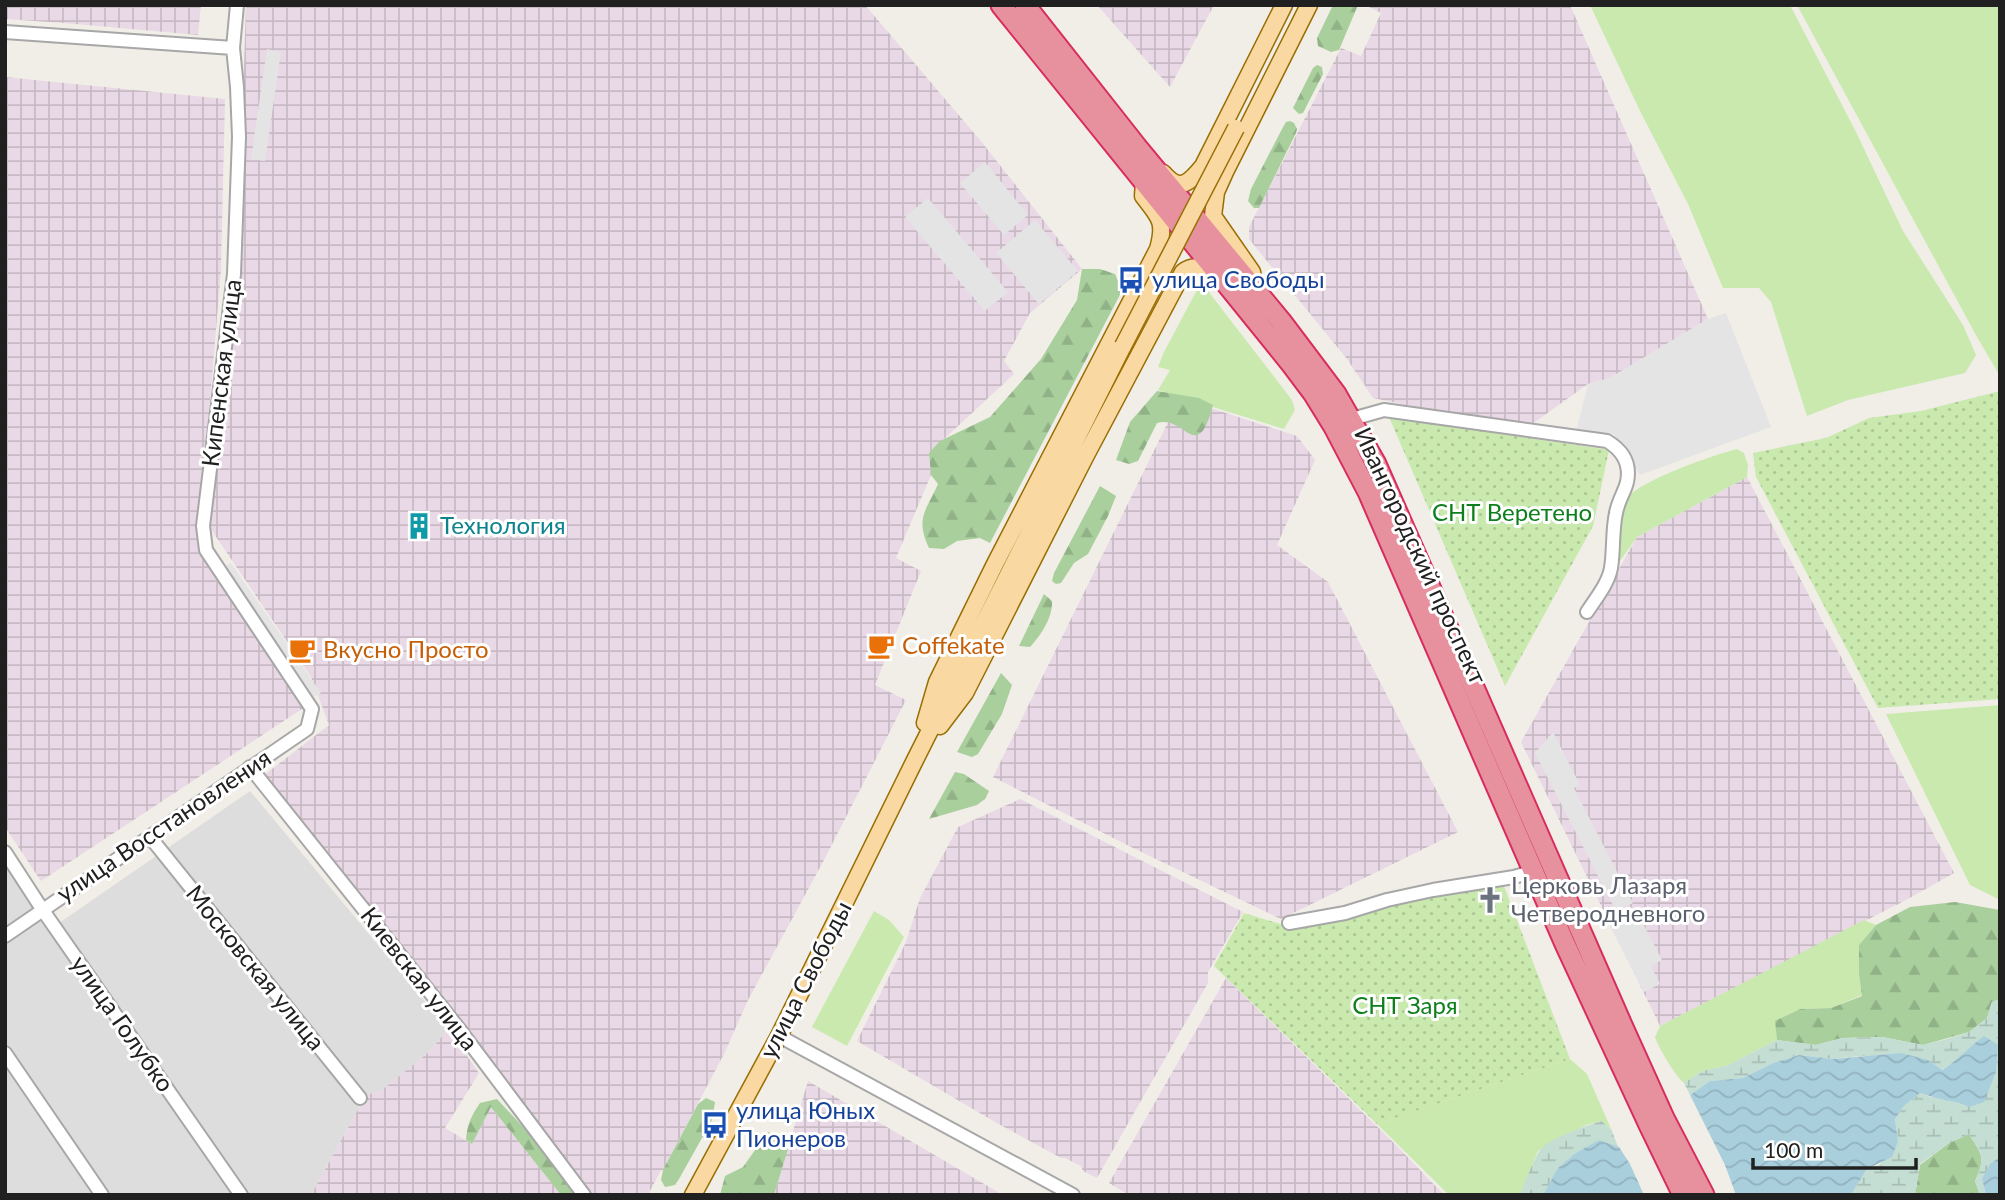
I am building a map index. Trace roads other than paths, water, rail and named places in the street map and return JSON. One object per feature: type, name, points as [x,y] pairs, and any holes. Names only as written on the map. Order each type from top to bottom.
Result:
[{"type":"highway","name":"Ивангородский проспект","points":[[1001,5],[1144,181],[1249,296],[1303,349],[1352,419],[1376,464],[1664,1118],[1704,1195]]},
{"type":"highway","name":"Ивангородский проспект","points":[[1025,5],[1138,147],[1249,296],[1313,393],[1354,463],[1602,1025],[1683,1195]]},
{"type":"main road","points":[[1138,147],[1144,150],[1171,182],[1187,183],[1192,179],[1211,152],[1284,5]]},
{"type":"main road","name":"улица Свободы","points":[[693,1195],[779,1036],[914,762],[1297,5]]},
{"type":"main road","points":[[1249,296],[1252,272],[1213,216],[1216,192],[1309,5]]},
{"type":"main road","name":"улица Свободы","points":[[914,762],[937,682],[1158,249],[1163,227],[1143,196],[1144,181]]},
{"type":"main road","name":"улица Свободы","points":[[914,762],[965,693],[1183,272],[1197,267],[1207,270],[1236,301],[1249,296]]},
{"type":"street","name":"Кипенская улица","points":[[237,5],[233,48],[239,137],[234,274],[203,526],[206,550],[312,709]]},
{"type":"street","points":[[5,32],[233,48]]},
{"type":"street","points":[[1352,419],[1384,410],[1607,441],[1620,448],[1626,461],[1627,482],[1616,512],[1611,568],[1606,582],[1587,612]]},
{"type":"street","name":"улица Восстановления","points":[[5,936],[307,729],[312,709]]},
{"type":"street","name":"Киевская улица","points":[[250,767],[460,1030],[584,1195]]},
{"type":"street","name":"Московская улица","points":[[150,837],[360,1098]]},
{"type":"street","name":"улица Голубко","points":[[5,852],[241,1195]]},
{"type":"street","points":[[1289,923],[1345,913],[1433,890],[1514,877],[1534,871]]},
{"type":"street","points":[[779,1036],[1073,1195]]},
{"type":"street","points":[[5,1053],[102,1195]]},
{"type":"water","points":[[1984,1036],[1998,1045],[1996,1072],[1984,1102],[1969,1107],[1920,1093],[1904,1106],[1895,1119],[1898,1141],[1892,1157],[1867,1169],[1851,1195],[1736,1195],[1725,1165],[1690,1095],[1710,1081],[1743,1078],[1773,1063],[1799,1055],[1833,1059],[1901,1053],[1928,1060],[1942,1070]]},
{"type":"water","points":[[1599,1140],[1619,1147],[1644,1195],[1543,1195],[1558,1168],[1576,1153]]},
{"type":"water","points":[[2000,1157],[2000,1195],[1986,1195],[1982,1179],[1990,1164]]},
{"type":"place","name":"улица Свободы","points":[[1131,280]]},
{"type":"place","name":"Технология","points":[[419,526]]},
{"type":"place","name":"Coffekate","points":[[881,646]]},
{"type":"place","name":"Вкусно Просто","points":[[302,650]]},
{"type":"place","name":"Церковь Лазаря Четверодневного","points":[[1490,900]]},
{"type":"place","name":"улица Юных Пионеров","points":[[715,1125]]},
{"type":"park label","name":"СНТ Веретено","points":[[1512,513]]},
{"type":"park label","name":"СНТ Заря","points":[[1405,1006]]}]
